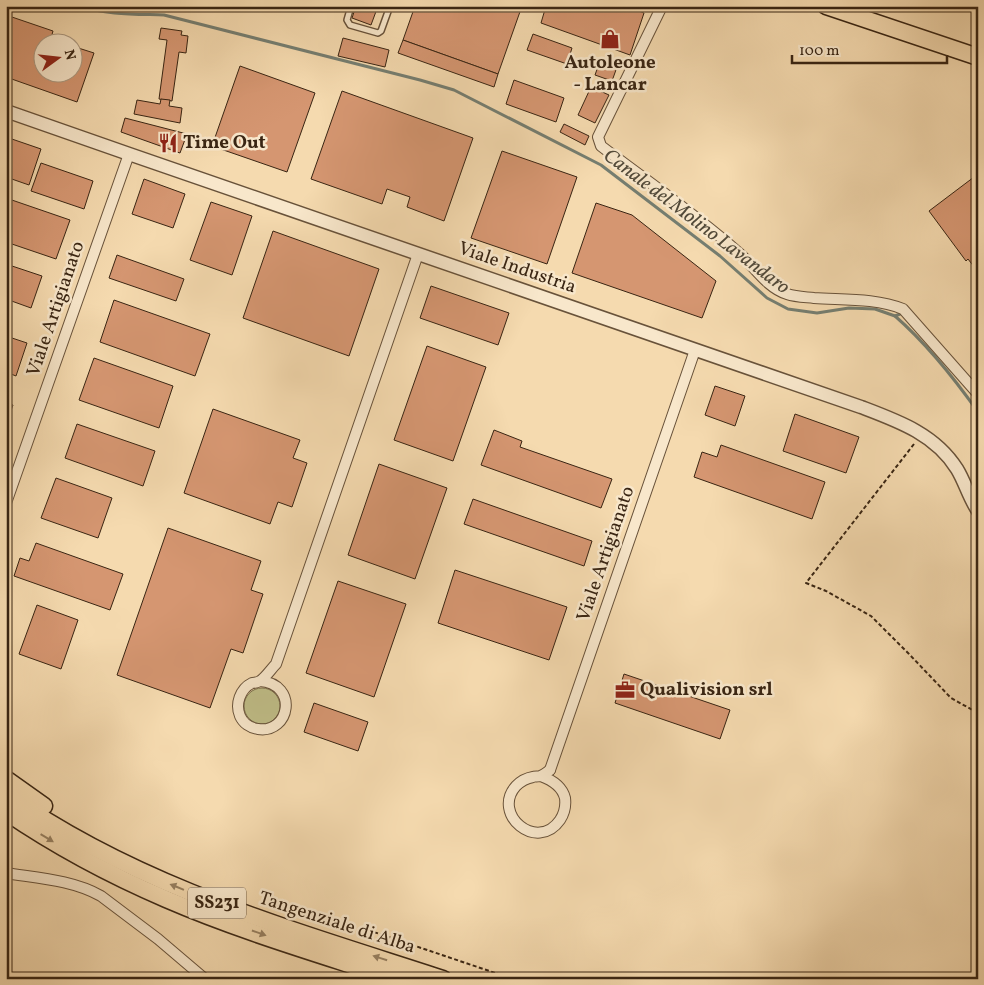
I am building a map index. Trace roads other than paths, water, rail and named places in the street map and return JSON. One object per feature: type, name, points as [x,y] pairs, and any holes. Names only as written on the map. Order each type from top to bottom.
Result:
[{"type":"main road","points":[[826,6],[978,57]]},
{"type":"main road","points":[[6,779],[65,821],[110,847],[151,875]]},
{"type":"main road","name":"Tangenziale di Alba","points":[[6,794],[54,825],[111,857],[219,904],[443,979]]},
{"type":"main road","name":"Tangenziale di Alba","points":[[6,812],[58,845],[165,899],[220,920],[395,979]]},
{"type":"street","points":[[662,6],[598,137],[601,146],[740,253],[772,286],[786,294],[799,297],[874,301],[904,309],[978,394]]},
{"type":"street","name":"Viale Industria","points":[[6,111],[861,406],[888,417],[934,442],[950,459],[963,479],[978,511]]},
{"type":"street","name":"Viale Artigianato","points":[[6,503],[128,154]]},
{"type":"street","points":[[260,681],[274,685],[280,690],[286,705],[285,713],[276,726],[260,730],[246,724],[241,717],[238,710],[240,694],[245,688],[260,681],[276,664],[418,254]]},
{"type":"street","name":"Viale Artigianato","points":[[550,770],[695,350]]},
{"type":"street","points":[[276,664],[280,690]]},
{"type":"street","points":[[541,776],[550,770],[565,798],[565,808],[563,817],[557,825],[540,833],[531,832],[515,822],[510,813],[509,804],[515,786],[522,780],[541,776],[555,782]]},
{"type":"street","points":[[6,873],[92,890],[158,939],[205,979]]},
{"type":"lane","points":[[351,6],[347,20],[350,24],[378,33],[381,31],[390,6]]},
{"type":"waterway","name":"Canale del Molino Lavandaro","points":[[80,6],[111,13],[164,15],[454,90],[601,165],[720,256],[767,298],[788,309],[817,313],[849,308],[875,309],[895,316],[900,314]]},
{"type":"waterway","points":[[895,316],[940,362],[978,412]]},
{"type":"place","name":"Autoleone - Lancar","points":[[610,39]]},
{"type":"place","name":"Time Out","points":[[168,143]]},
{"type":"place","name":"Qualivision srl","points":[[625,690]]}]
